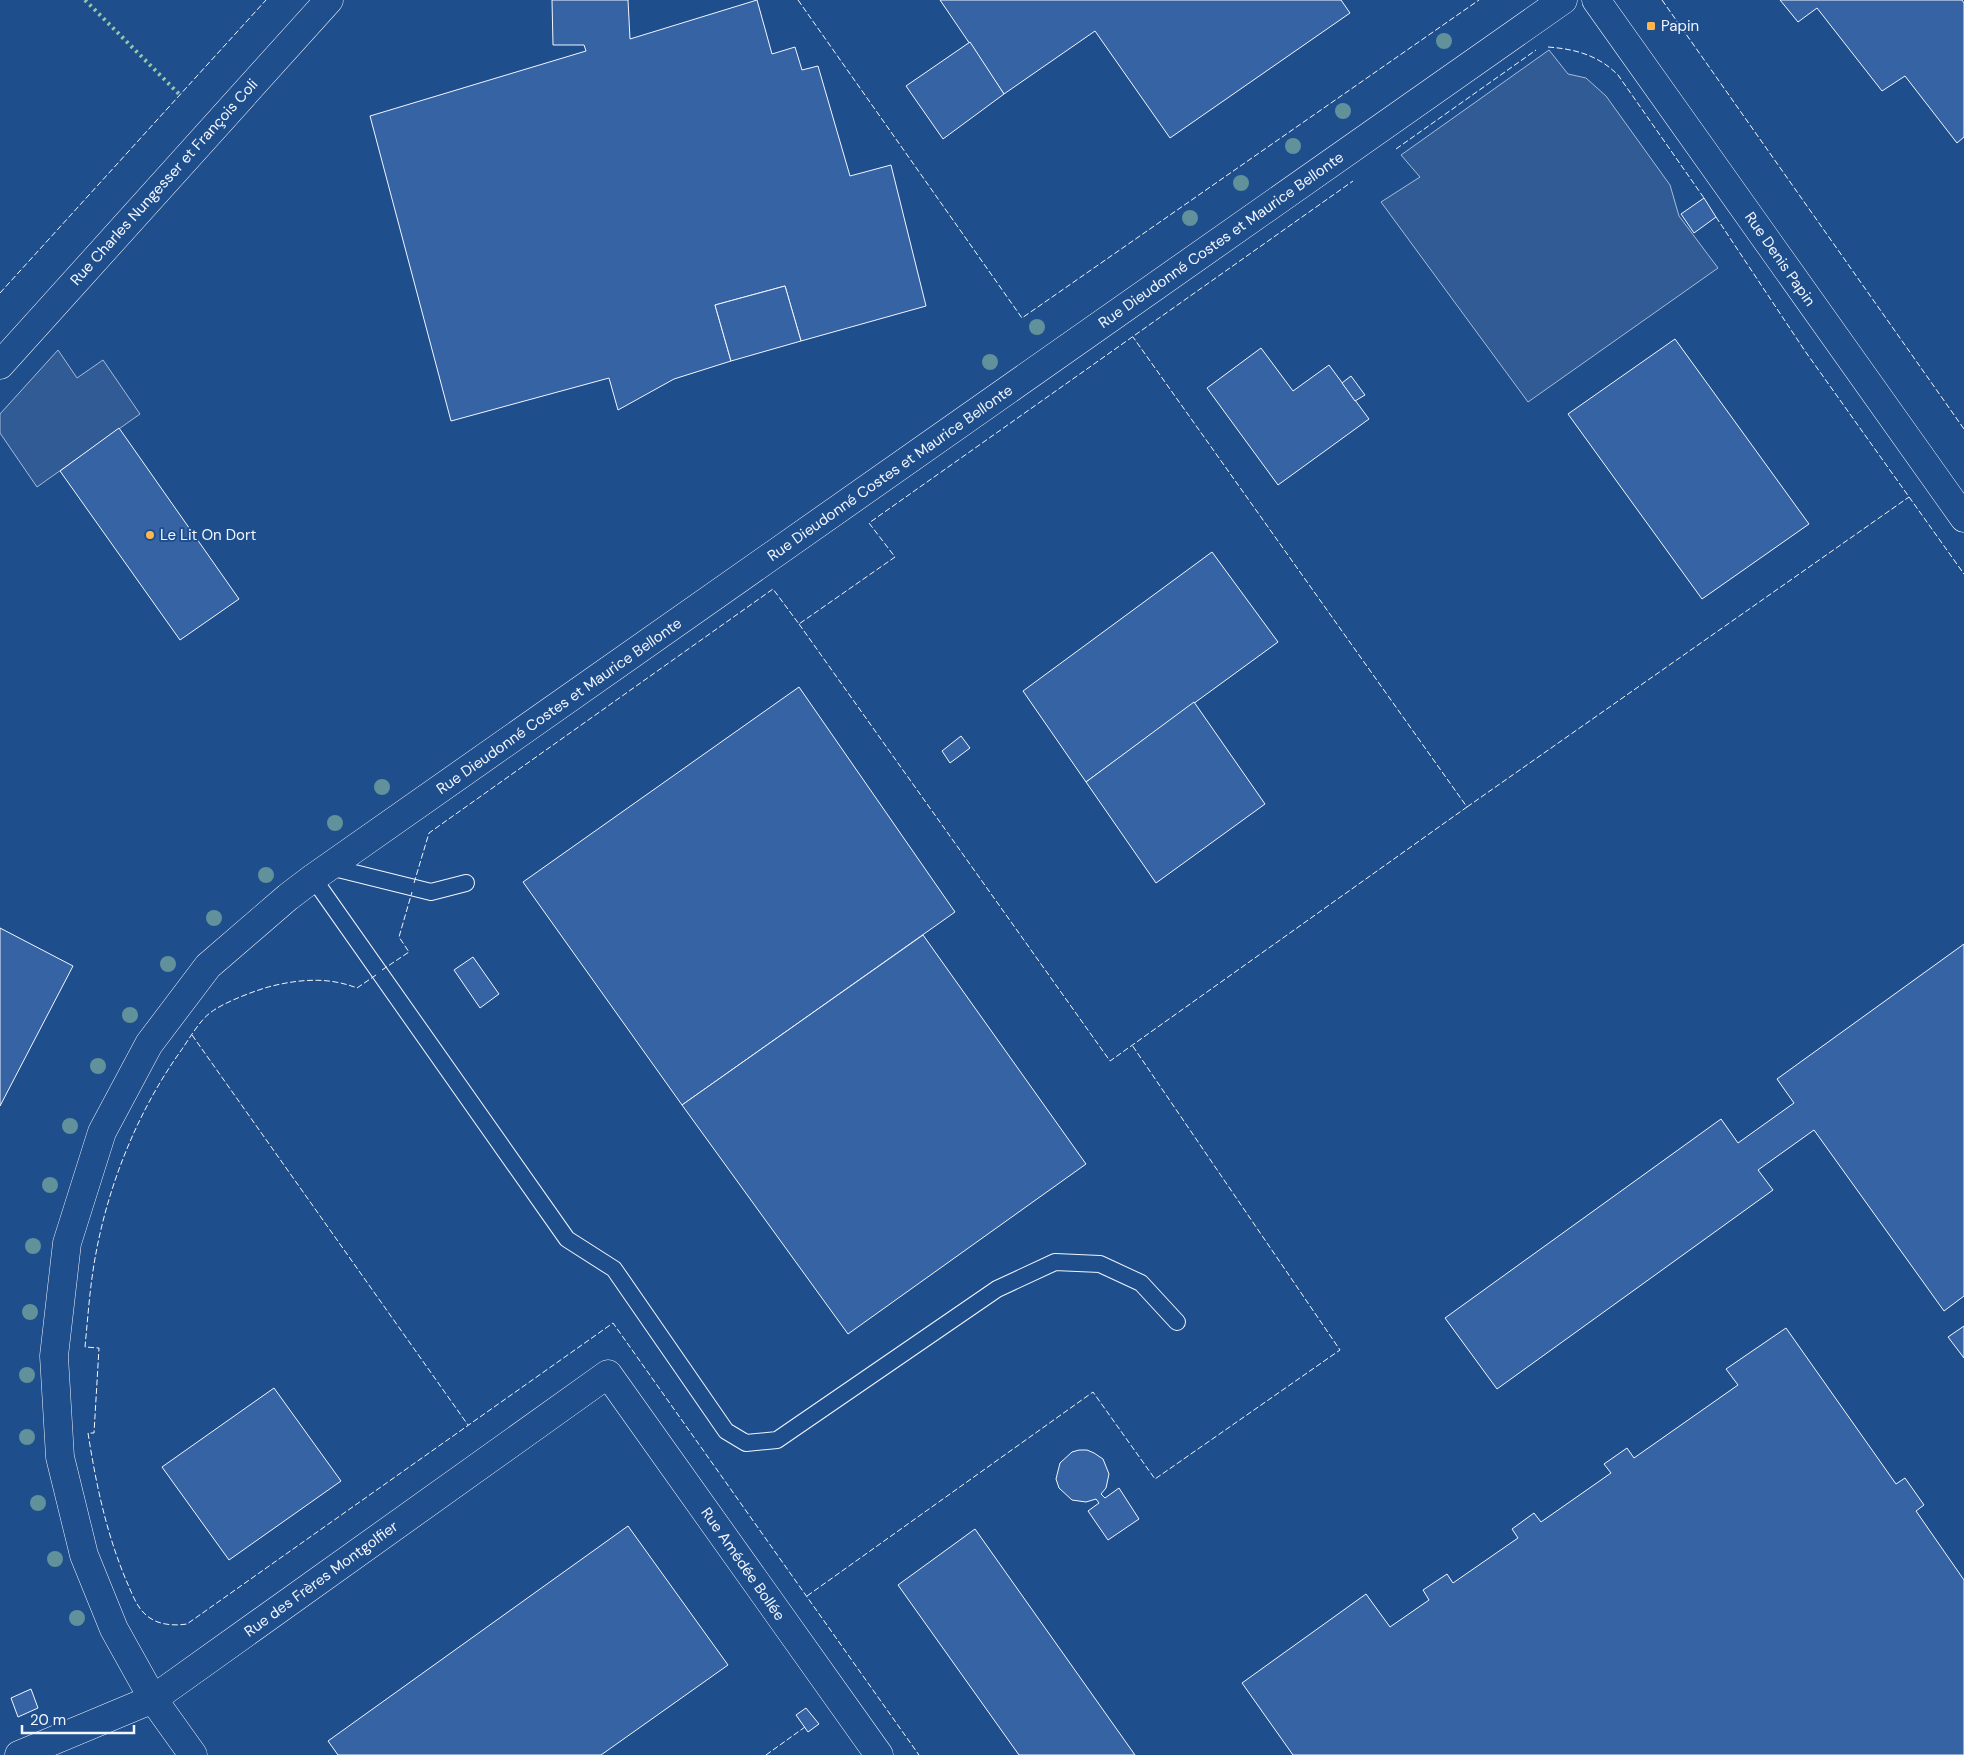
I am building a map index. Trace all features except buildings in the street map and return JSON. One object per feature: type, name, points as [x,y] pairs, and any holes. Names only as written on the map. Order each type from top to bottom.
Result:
[{"type":"street","name":"Rue Charles Nungesser et François Coli","points":[[0,365],[329,0]]},
{"type":"street","name":"Rue Dieudonné Costes et Maurice Bellonte","points":[[193,1755],[154,1699],[114,1629],[84,1556],[60,1457],[54,1356],[67,1243],[102,1132],[149,1044],[208,966],[288,897],[322,872],[1563,0]]},
{"type":"street","name":"Rue Denis Papin","points":[[1596,0],[1964,518]]},
{"type":"street","name":"Rue des Frères Montgolfier","points":[[19,1755],[154,1699],[608,1374]]},
{"type":"street","name":"Rue Amédée Bollée","points":[[608,1374],[879,1755]]},
{"type":"lane","points":[[322,872],[431,892],[466,882]]},
{"type":"lane","points":[[322,872],[567,1239],[614,1269],[726,1431],[746,1442],[777,1440],[997,1289],[1055,1262],[1100,1264],[1141,1283],[1177,1322]]},
{"type":"shaded area","points":[[1549,50],[1568,74],[1586,78],[1606,96],[1670,185],[1679,216],[1718,268],[1528,402],[1381,202],[1420,177],[1401,155]]},
{"type":"shaded area","points":[[58,350],[77,378],[103,360],[140,414],[37,487],[0,433],[0,414]]},
{"type":"hedge","points":[[85,0],[180,95]]},
{"type":"fence","points":[[0,293],[266,0]]},
{"type":"fence","points":[[798,0],[1022,318],[1479,0]]},
{"type":"fence","points":[[1662,0],[1964,429]]},
{"type":"fence","points":[[1548,47],[1568,49],[1586,54],[1602,62],[1618,75],[1704,198]]},
{"type":"fence","points":[[1396,149],[1536,50]]},
{"type":"fence","points":[[414,883],[429,833],[773,589],[799,624],[895,557],[869,523],[1353,181]]},
{"type":"fence","points":[[1716,217],[1805,351],[1964,574]]},
{"type":"fence","points":[[799,624],[1110,1061],[1467,807],[1133,337]]},
{"type":"fence","points":[[1467,807],[1909,497]]},
{"type":"fence","points":[[382,970],[409,952],[399,937],[412,892]]},
{"type":"fence","points":[[376,975],[357,988],[336,982],[315,980],[272,986],[240,997],[210,1013],[194,1031],[151,1098],[138,1123],[117,1174],[96,1253],[91,1288],[85,1347],[99,1348],[94,1433],[88,1433],[107,1526],[119,1562],[138,1606],[145,1615],[163,1624],[187,1624],[613,1323],[919,1755]]},
{"type":"fence","points":[[192,1035],[468,1425]]},
{"type":"fence","points":[[807,1596],[1093,1392],[1155,1479],[1340,1350],[1132,1045]]},
{"type":"fence","points":[[766,1755],[805,1727]]},
{"type":"place","name":"Papin","points":[[1651,26]]},
{"type":"place","name":"Le Lit On Dort","points":[[150,535]]}]
